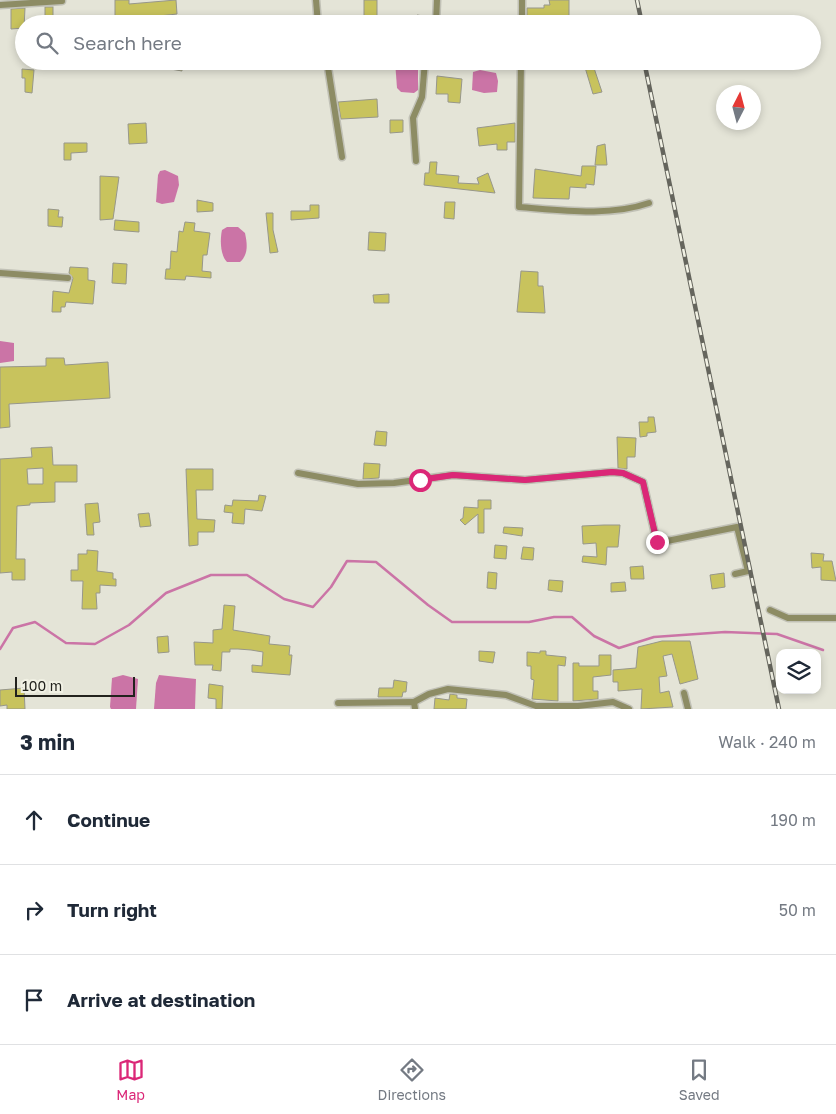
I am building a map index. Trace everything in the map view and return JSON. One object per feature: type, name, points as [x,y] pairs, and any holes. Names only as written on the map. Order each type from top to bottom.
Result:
[{"type":"street","points":[[316,0],[317,15]]},
{"type":"street","points":[[436,15],[437,0]]},
{"type":"street","points":[[522,0],[522,15]]},
{"type":"street","points":[[0,5],[62,2]]},
{"type":"street","points":[[328,70],[342,157]]},
{"type":"street","points":[[416,161],[413,118],[422,97],[424,70]]},
{"type":"street","points":[[522,70],[519,207],[616,210],[634,208],[649,203]]},
{"type":"street","points":[[0,273],[68,278]]},
{"type":"street","points":[[298,473],[358,484],[394,483],[453,475],[518,480],[612,472],[623,473],[643,482],[657,542],[737,527],[748,571],[735,574]]},
{"type":"street","points":[[770,610],[788,618],[836,618]]},
{"type":"street","points":[[338,703],[414,706],[429,694],[448,689],[506,695],[536,706],[578,706],[613,702],[628,709]]},
{"type":"street","points":[[684,693],[688,709]]},
{"type":"shaded area","points":[[396,70],[418,70],[418,90],[414,93],[401,92],[397,88]]},
{"type":"shaded area","points":[[480,70],[496,73],[498,81],[497,92],[484,93],[472,90],[473,72]]},
{"type":"shaded area","points":[[165,170],[178,176],[179,185],[174,202],[162,204],[156,202],[158,175],[160,171]]},
{"type":"shaded area","points":[[227,227],[238,227],[245,233],[246,252],[240,262],[227,262],[223,255],[221,234],[222,230]]},
{"type":"shaded area","points":[[0,341],[14,343],[14,361],[0,363]]},
{"type":"shaded area","points":[[123,675],[138,679],[136,709],[111,709],[110,707],[112,678]]},
{"type":"shaded area","points":[[159,675],[196,679],[195,709],[154,709],[156,683]]},
{"type":"building","points":[[115,0],[129,0],[129,4],[176,0],[177,14],[115,15]]},
{"type":"building","points":[[364,0],[377,0],[377,15],[364,15]]},
{"type":"building","points":[[549,0],[569,0],[569,15],[527,15],[527,8],[544,8],[544,5],[550,5]]},
{"type":"building","points":[[45,7],[53,7],[53,15],[45,15]]},
{"type":"building","points":[[25,8],[25,15],[15,15],[15,29],[11,29],[11,9]]},
{"type":"building","points":[[22,70],[34,70],[32,93],[25,92],[25,78],[22,78]]},
{"type":"building","points":[[586,70],[595,70],[602,92],[593,94]]},
{"type":"building","points":[[437,76],[462,79],[460,103],[448,102],[448,94],[436,94]]},
{"type":"building","points":[[377,99],[378,117],[341,119],[338,102]]},
{"type":"building","points":[[390,120],[403,120],[403,132],[390,133]]},
{"type":"building","points":[[146,123],[147,143],[129,144],[128,124]]},
{"type":"building","points":[[515,123],[515,142],[507,142],[507,150],[497,150],[497,144],[479,146],[477,128]]},
{"type":"building","points":[[64,143],[87,143],[87,152],[71,153],[71,160],[64,160]]},
{"type":"building","points":[[605,144],[607,165],[595,165],[597,146]]},
{"type":"building","points":[[430,162],[437,162],[436,174],[459,176],[458,183],[479,184],[477,178],[488,173],[495,193],[424,185],[425,173],[429,173]]},
{"type":"building","points":[[582,166],[596,166],[594,185],[586,184],[586,188],[570,187],[569,199],[533,198],[535,169],[581,176]]},
{"type":"building","points":[[100,176],[119,177],[113,219],[100,220]]},
{"type":"building","points":[[197,200],[213,203],[213,211],[197,212]]},
{"type":"building","points":[[445,202],[455,202],[454,219],[444,218]]},
{"type":"building","points":[[310,205],[319,205],[319,218],[291,220],[291,211],[310,211]]},
{"type":"building","points":[[48,209],[59,210],[58,217],[63,217],[62,227],[48,226]]},
{"type":"building","points":[[266,213],[273,213],[273,230],[278,252],[270,253]]},
{"type":"building","points":[[115,220],[139,222],[139,232],[114,230]]},
{"type":"building","points":[[185,222],[195,223],[194,231],[210,233],[207,255],[203,255],[202,271],[211,272],[211,278],[186,276],[185,280],[165,279],[166,269],[170,269],[171,251],[177,252],[179,231],[183,232]]},
{"type":"building","points":[[369,232],[386,233],[385,251],[368,250]]},
{"type":"building","points":[[113,263],[127,264],[126,284],[112,283]]},
{"type":"building","points":[[70,267],[88,268],[88,280],[95,281],[93,304],[66,302],[65,307],[61,307],[61,312],[52,312],[53,291],[69,293],[73,278],[69,273]]},
{"type":"building","points":[[521,271],[538,272],[538,286],[543,286],[545,313],[517,312]]},
{"type":"building","points":[[389,294],[389,303],[374,303],[373,295]]},
{"type":"building","points":[[46,358],[64,358],[65,365],[108,362],[110,398],[9,404],[10,427],[0,428],[0,367],[46,366]]},
{"type":"building","points":[[648,417],[654,417],[656,432],[647,433],[647,436],[640,437],[639,422],[648,422]]},
{"type":"building","points":[[376,431],[387,432],[386,446],[374,445]]},
{"type":"building","points":[[617,437],[636,438],[635,457],[627,457],[627,469],[618,468]]},
{"type":"building","points":[[52,447],[53,465],[77,465],[77,482],[55,482],[55,502],[30,503],[30,505],[17,506],[16,559],[25,559],[25,580],[12,580],[12,572],[0,573],[0,459],[32,457],[31,448]],"holes":[[[43,468],[43,484],[28,484],[27,469]]]},
{"type":"building","points":[[364,463],[380,464],[379,478],[363,479]]},
{"type":"building","points":[[186,469],[213,469],[213,490],[196,490],[197,519],[215,520],[214,532],[198,532],[198,545],[189,546]]},
{"type":"building","points":[[259,495],[266,496],[262,511],[245,509],[244,524],[232,523],[233,513],[224,512],[225,505],[232,506],[233,500],[258,501]]},
{"type":"building","points":[[478,500],[491,500],[491,509],[484,509],[484,533],[478,533],[478,514],[465,525],[460,520],[463,518],[464,507],[478,508]]},
{"type":"building","points":[[98,503],[100,522],[93,523],[94,535],[87,535],[85,504]]},
{"type":"building","points":[[149,513],[151,526],[140,527],[138,514]]},
{"type":"building","points":[[620,525],[618,547],[607,547],[606,565],[582,562],[583,556],[597,557],[596,543],[583,544],[582,526]]},
{"type":"building","points":[[504,527],[523,528],[522,536],[503,533]]},
{"type":"building","points":[[495,545],[507,546],[506,559],[494,558]]},
{"type":"building","points":[[523,547],[534,548],[533,560],[521,559]]},
{"type":"building","points":[[87,550],[98,551],[97,571],[113,573],[113,579],[116,579],[116,586],[100,585],[100,593],[96,593],[97,609],[82,609],[83,581],[71,581],[71,570],[78,570],[78,554],[87,554]]},
{"type":"building","points":[[811,553],[824,554],[823,561],[832,561],[836,581],[821,580],[821,567],[812,568]]},
{"type":"building","points":[[643,566],[644,579],[631,579],[630,567]]},
{"type":"building","points":[[488,572],[497,573],[496,589],[487,588]]},
{"type":"building","points":[[724,573],[725,587],[712,589],[710,575]]},
{"type":"building","points":[[549,580],[563,581],[562,592],[548,590]]},
{"type":"building","points":[[625,582],[626,591],[611,592],[611,583]]},
{"type":"building","points":[[224,605],[235,606],[233,630],[270,636],[269,644],[290,646],[289,655],[292,655],[290,675],[252,672],[252,665],[262,666],[263,652],[251,650],[230,649],[230,652],[222,652],[221,671],[212,670],[213,665],[195,665],[194,642],[213,643],[213,630],[222,629]]},
{"type":"building","points":[[168,636],[169,652],[158,653],[157,637]]},
{"type":"building","points":[[662,641],[690,641],[698,679],[680,684],[672,654],[663,656],[667,676],[659,677],[660,693],[669,691],[673,707],[641,709],[642,689],[618,691],[618,682],[613,682],[613,670],[636,668],[638,647]]},
{"type":"building","points":[[479,651],[495,652],[493,663],[479,661]]},
{"type":"building","points":[[540,651],[546,651],[546,655],[566,657],[565,666],[558,665],[558,701],[532,699],[534,680],[531,679],[531,666],[527,666],[527,652],[540,653]]},
{"type":"building","points":[[599,655],[611,655],[611,675],[593,677],[593,691],[598,691],[598,699],[573,701],[573,663],[579,663],[579,666],[599,666]]},
{"type":"building","points":[[394,680],[407,682],[406,692],[403,692],[402,697],[378,697],[379,688],[393,688]]},
{"type":"building","points":[[209,684],[223,686],[222,709],[216,709],[216,699],[208,698]]},
{"type":"building","points":[[24,688],[25,709],[7,709],[7,705],[0,706],[0,690]]},
{"type":"building","points":[[450,694],[457,695],[457,698],[467,699],[466,709],[434,709],[435,698],[449,700]]},
{"type":"waterway","points":[[0,649],[13,628],[35,622],[66,643],[95,644],[129,625],[166,593],[211,575],[247,575],[284,599],[313,607],[331,587],[347,561],[376,562],[428,605],[452,622],[529,622],[554,617],[572,617],[594,636],[619,648],[654,637],[725,632],[777,634],[823,650]]},
{"type":"railway","points":[[637,0],[640,15]]},
{"type":"railway","points":[[646,70],[779,709]]},
{"type":"route","points":[[420,480],[453,475],[525,480],[612,472],[623,473],[643,482],[657,542]]}]
